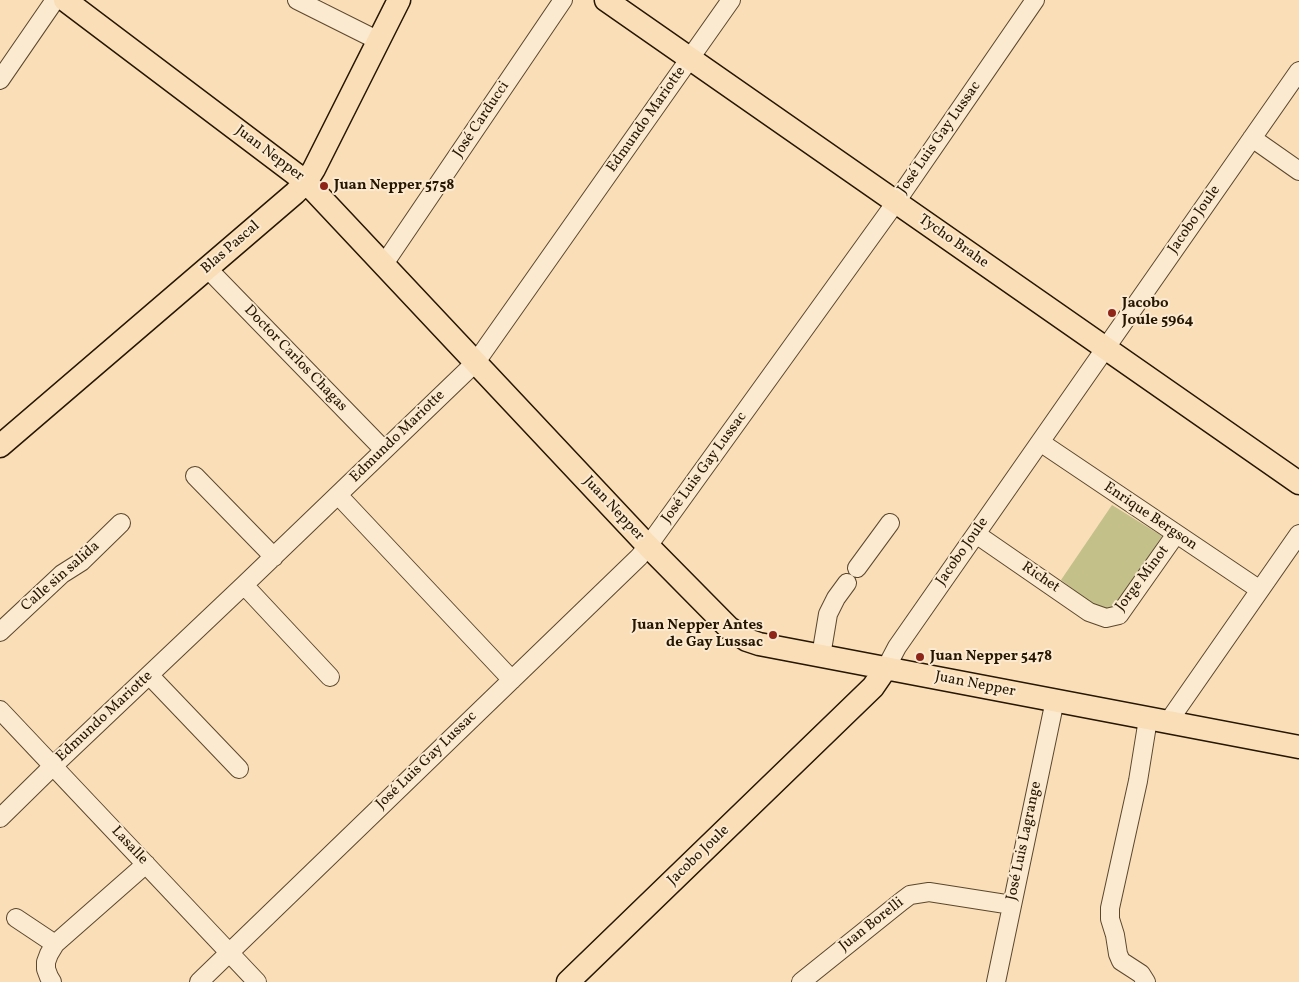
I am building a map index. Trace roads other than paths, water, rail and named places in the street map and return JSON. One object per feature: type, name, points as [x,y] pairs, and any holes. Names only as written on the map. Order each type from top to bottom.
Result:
[{"type":"main road","name":"Juan Nepper","points":[[65,0],[306,182],[648,546],[737,634],[759,644],[1299,747]]},
{"type":"main road","name":"Blas Pascal","points":[[0,446],[306,182],[400,0]]},
{"type":"main road","name":"Tycho Brahe","points":[[606,0],[1299,483]]},
{"type":"main road","name":"Jacobo Joule","points":[[568,982],[873,687],[886,668]]},
{"type":"street","points":[[0,80],[55,0]]},
{"type":"street","points":[[297,0],[379,41]]},
{"type":"street","name":"José Carducci","points":[[384,264],[563,0]]},
{"type":"street","name":"Edmundo Mariotte","points":[[0,818],[476,362],[731,0]]},
{"type":"street","name":"José Luis Gay Lussac","points":[[199,982],[639,557],[896,202],[1035,0]]},
{"type":"street","name":"Jacobo Joule","points":[[886,668],[897,647],[1299,71]]},
{"type":"street","points":[[1252,138],[1299,171]]},
{"type":"street","name":"Doctor Carlos Chagas","points":[[207,268],[384,450]]},
{"type":"street","name":"Enrique Bergson","points":[[1040,442],[1260,590]]},
{"type":"street","points":[[195,476],[274,557]]},
{"type":"street","points":[[338,495],[512,680]]},
{"type":"street","name":"Calle sin salida","points":[[0,632],[62,574],[81,562],[121,523]]},
{"type":"street","points":[[821,656],[828,614],[836,598],[847,583],[858,582],[861,575],[858,568],[890,523]]},
{"type":"street","name":"Richet","points":[[976,534],[1089,612],[1106,618]]},
{"type":"street","name":"Jorge Minot","points":[[1106,618],[1118,615],[1176,534]]},
{"type":"street","points":[[1146,982],[1142,974],[1121,961],[1118,954],[1116,934],[1110,919],[1110,908],[1138,781],[1158,720],[1260,590],[1299,534]]},
{"type":"street","points":[[244,585],[330,677]]},
{"type":"street","points":[[150,676],[239,770]]},
{"type":"street","name":"José Luis Lagrange","points":[[996,982],[1055,700]]},
{"type":"street","name":"Lasalle","points":[[0,710],[257,982]]},
{"type":"street","points":[[52,982],[46,970],[46,962],[55,944],[146,864]]},
{"type":"street","name":"Juan Borelli","points":[[801,982],[910,895],[929,892],[1012,905]]},
{"type":"street","points":[[16,918],[55,944]]},
{"type":"place","name":"Juan Nepper 5758","points":[[324,186]]},
{"type":"place","name":"Jacobo Joule 5964","points":[[1112,313]]},
{"type":"place","name":"Juan Nepper Antes de Gay Lussac","points":[[773,635]]},
{"type":"place","name":"Juan Nepper 5478","points":[[920,657]]}]
